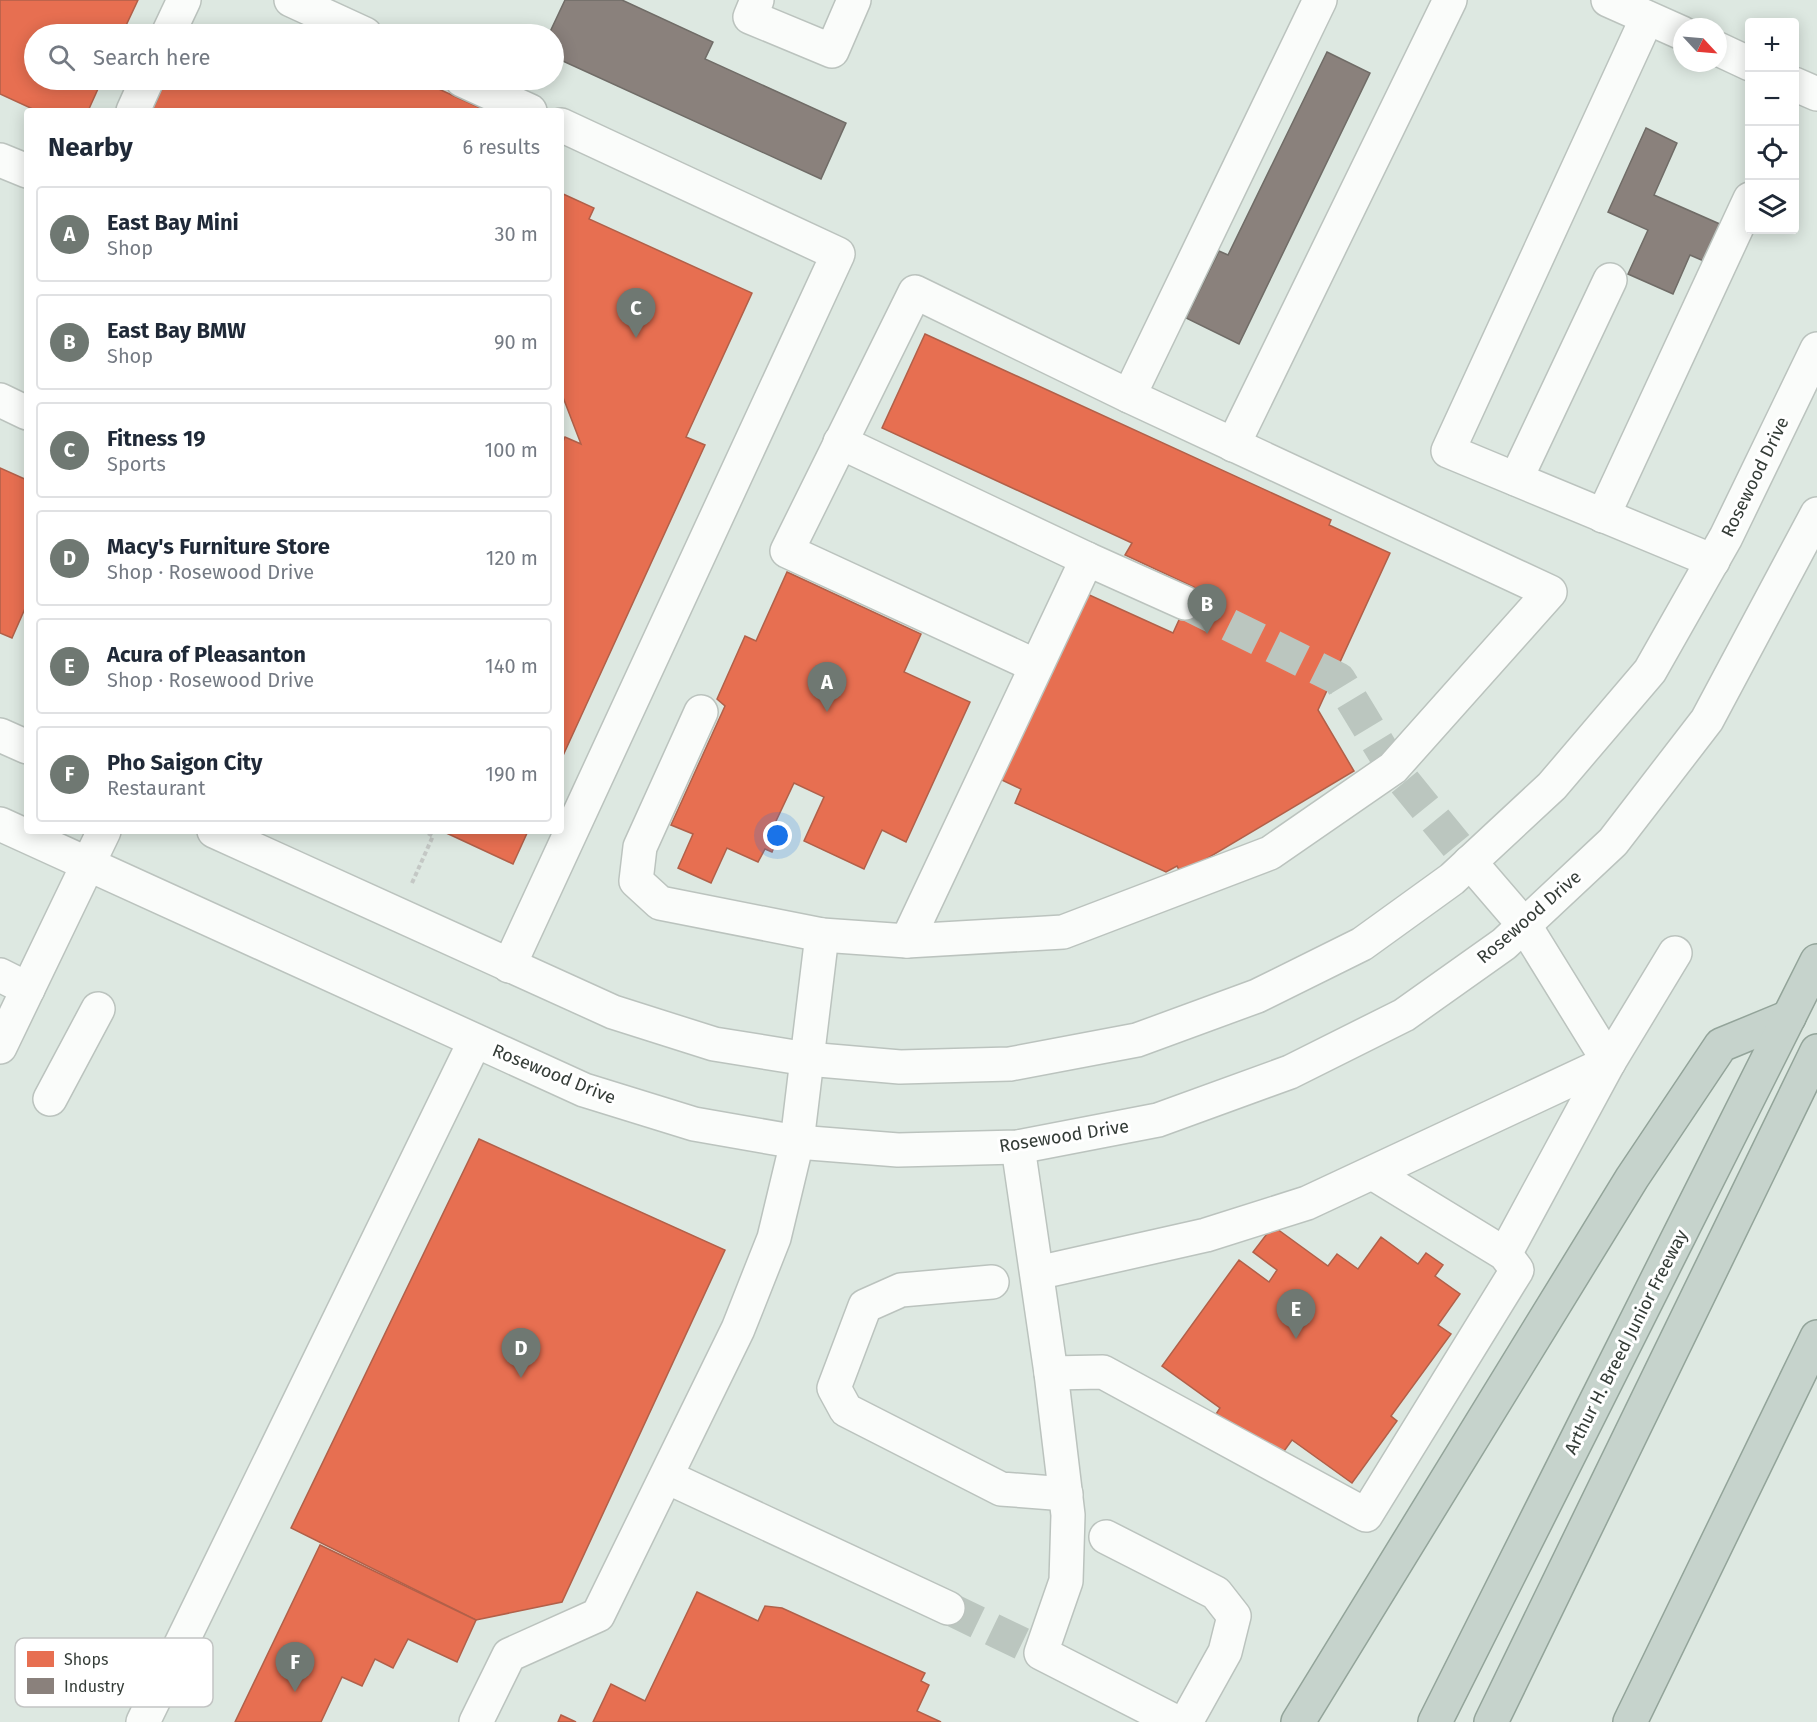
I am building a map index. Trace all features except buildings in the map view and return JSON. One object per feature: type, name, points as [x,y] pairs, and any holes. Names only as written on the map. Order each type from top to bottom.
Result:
[{"type":"highway","name":"Arthur H. Breed Junior Freeway","points":[[1435,1722],[1817,961]]},
{"type":"highway","points":[[1298,1722],[1632,1178],[1721,1045],[1789,1017]]},
{"type":"highway","points":[[1491,1722],[1817,1051]]},
{"type":"highway","points":[[1634,1719],[1817,1337]]},
{"type":"street","points":[[173,24],[184,0]]},
{"type":"street","points":[[291,0],[343,24]]},
{"type":"street","points":[[757,0],[750,17],[832,51],[855,0]]},
{"type":"street","points":[[1129,396],[1320,0]]},
{"type":"street","points":[[1233,445],[1450,0]]},
{"type":"street","points":[[1608,0],[1673,29]]},
{"type":"street","points":[[1647,18],[1448,451],[1713,561]]},
{"type":"street","points":[[1727,54],[1745,62]]},
{"type":"street","points":[[134,108],[142,90]]},
{"type":"street","points":[[484,90],[523,108]]},
{"type":"street","points":[[509,966],[838,254],[564,126]]},
{"type":"street","points":[[0,160],[24,170]]},
{"type":"street","points":[[1603,516],[1745,208]]},
{"type":"street","points":[[1516,479],[1610,280]]},
{"type":"street","points":[[701,712],[640,847],[636,881],[660,903],[822,935],[907,941],[1063,932],[1270,853],[1393,768],[1550,592],[1129,396],[915,292],[787,551],[1036,666]]},
{"type":"street","name":"Rosewood Drive","points":[[220,834],[613,1012],[714,1044],[807,1059],[900,1067],[1010,1064],[1137,1040],[1257,996],[1362,944],[1452,879],[1552,786],[1650,671],[1713,561],[1817,349]]},
{"type":"street","points":[[0,400],[24,411]]},
{"type":"street","points":[[840,442],[1087,560],[1185,603]]},
{"type":"street","name":"Rosewood Drive","points":[[0,824],[584,1090],[694,1124],[797,1142],[898,1150],[1018,1147],[1158,1120],[1290,1072],[1404,1015],[1504,944],[1613,842],[1707,720],[1817,514]]},
{"type":"street","points":[[907,941],[1087,560]]},
{"type":"street","points":[[0,735],[24,746]]},
{"type":"street","points":[[0,1047],[14,982],[88,863],[102,834]]},
{"type":"street","points":[[1470,862],[1525,926],[1609,1062]]},
{"type":"street","points":[[476,1722],[509,1655],[598,1615],[668,1477],[738,1329],[774,1238],[797,1142],[822,935]]},
{"type":"street","points":[[1505,1254],[1609,1062],[1675,953]]},
{"type":"street","points":[[50,1099],[98,1009]]},
{"type":"street","points":[[184,1638],[475,1041]]},
{"type":"street","points":[[1037,1273],[1206,1235],[1307,1203],[1374,1174],[1609,1062]]},
{"type":"street","points":[[1018,1147],[1066,1494],[1066,1581],[1041,1653],[1176,1722]]},
{"type":"street","points":[[1051,1373],[1103,1372],[1366,1515],[1517,1270],[1505,1254],[1374,1174]]},
{"type":"street","points":[[992,1281],[901,1290],[865,1306],[834,1388],[846,1410],[1001,1489],[1066,1494]]},
{"type":"street","points":[[668,1477],[948,1608]]},
{"type":"street","points":[[1106,1537],[1216,1593],[1234,1616],[1225,1652],[1186,1722]]},
{"type":"street","points":[[143,1722],[150,1707]]},
{"type":"path","points":[[396,915],[433,836],[429,834]]},
{"type":"tunnel","points":[[1185,603],[1339,679],[1393,768],[1470,862]]},
{"type":"tunnel","points":[[948,1608],[1041,1653]]},
{"type":"place","name":"Fitness 19","points":[[636,338]]},
{"type":"place","name":"East Bay BMW","points":[[1207,634]]},
{"type":"place","name":"East Bay Mini","points":[[827,712]]},
{"type":"place","name":"Acura of Pleasanton","points":[[1296,1339]]},
{"type":"place","name":"Macy's Furniture Store","points":[[521,1378]]},
{"type":"place","name":"Pho Saigon City","points":[[295,1692]]}]
